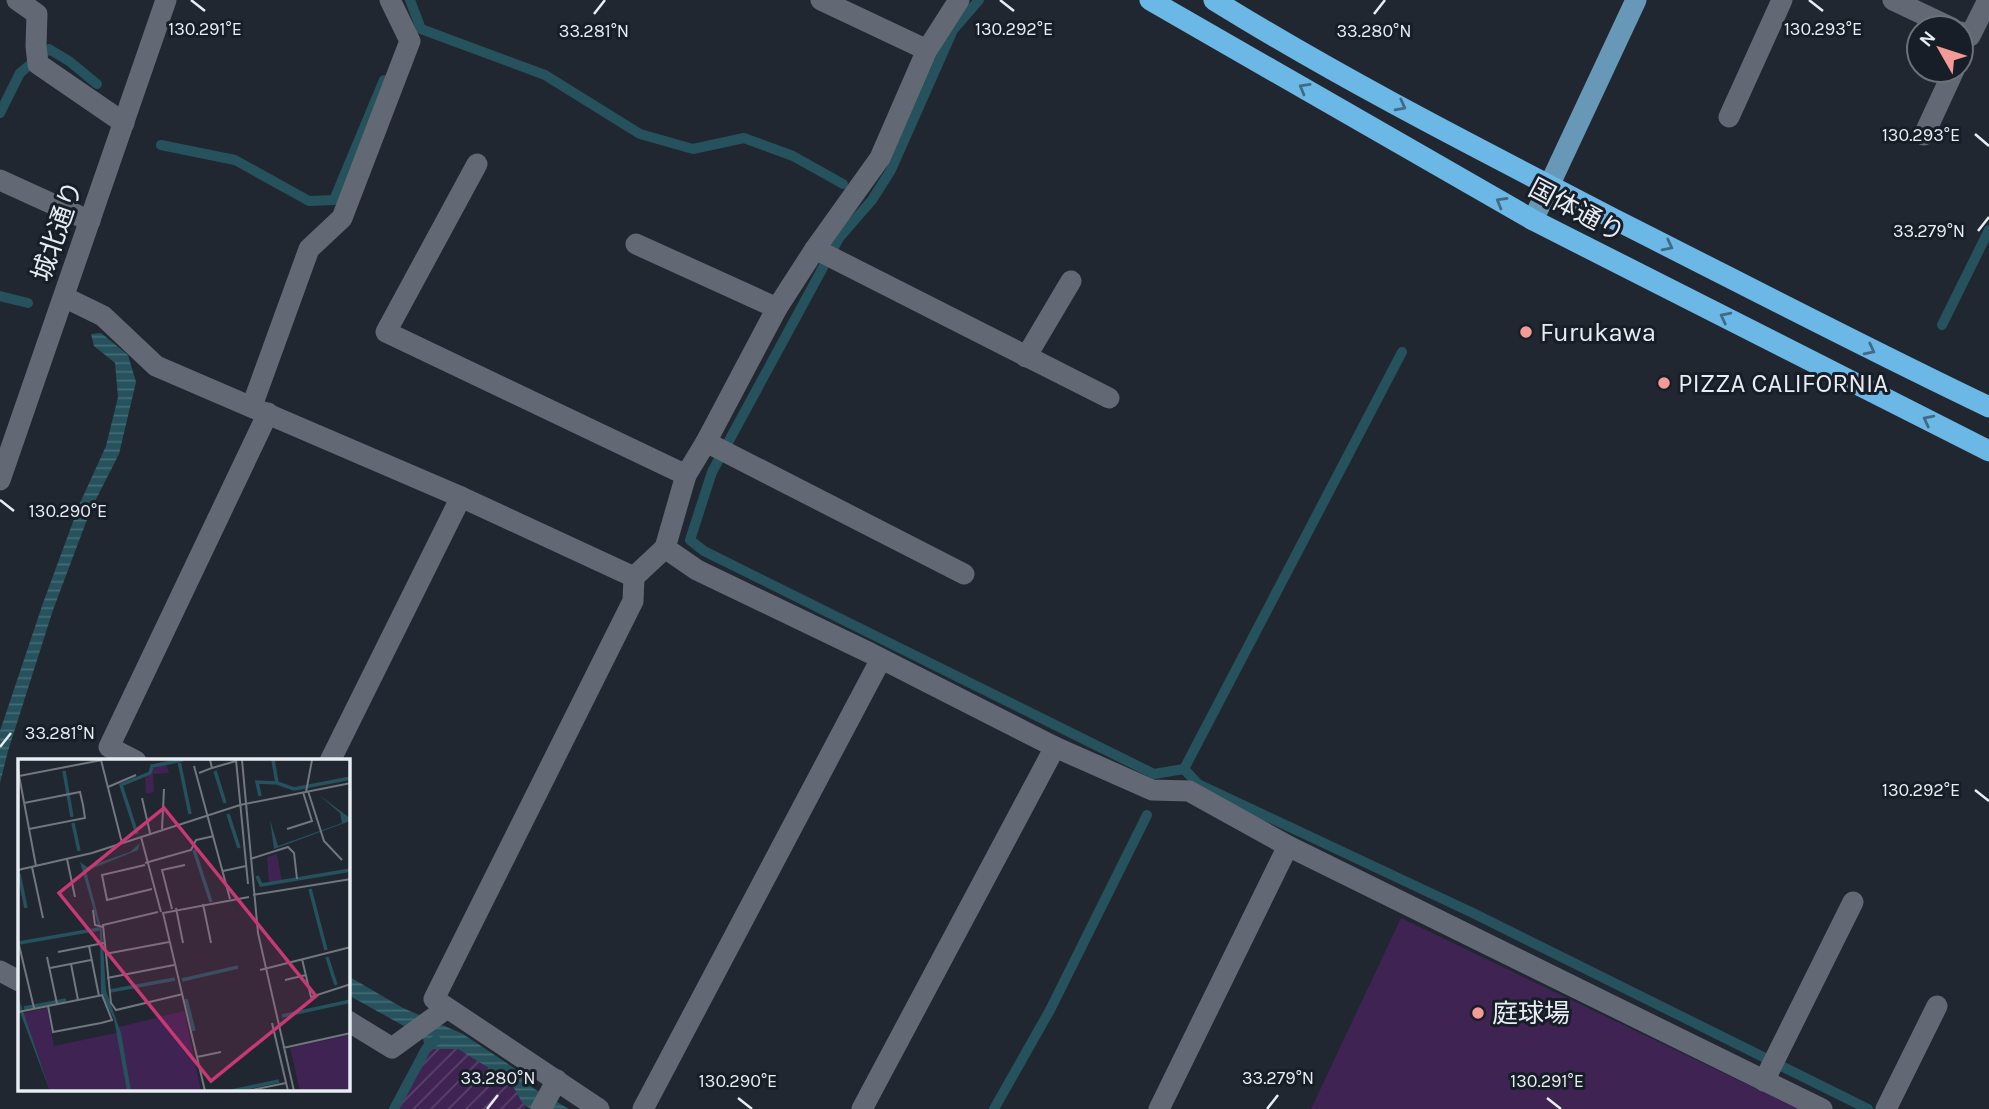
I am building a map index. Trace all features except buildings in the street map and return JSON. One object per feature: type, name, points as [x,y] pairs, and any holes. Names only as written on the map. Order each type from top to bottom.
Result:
[{"type":"highway","name":"国体通り","points":[[1150,0],[1532,220],[1989,451]]},
{"type":"highway","name":"国体通り","points":[[1214,0],[1288,46],[1550,186],[1880,355],[1989,407]]},
{"type":"main road","points":[[1532,220],[1636,0]]},
{"type":"street","points":[[17,0],[37,14],[37,55],[124,123]]},
{"type":"street","name":"城北通り","points":[[0,480],[6,449],[64,297],[166,0]]},
{"type":"street","points":[[132,759],[109,747],[260,410],[309,249],[342,218],[410,41],[390,0]]},
{"type":"street","points":[[821,0],[927,50]]},
{"type":"street","points":[[599,1109],[557,1080],[440,1012],[434,999],[633,601],[634,577],[665,548],[686,475],[777,308],[880,158],[927,50],[959,0]]},
{"type":"street","points":[[1729,117],[1782,0]]},
{"type":"street","points":[[1893,0],[1918,14]]},
{"type":"street","points":[[1975,18],[1988,0]]},
{"type":"street","points":[[1924,135],[1948,84]]},
{"type":"street","points":[[477,164],[386,332],[686,475]]},
{"type":"street","points":[[0,180],[90,221]]},
{"type":"street","points":[[636,244],[777,308]]},
{"type":"street","points":[[815,249],[1109,398]]},
{"type":"street","points":[[1026,357],[1071,281]]},
{"type":"street","points":[[64,297],[103,316],[156,366],[461,497],[634,577]]},
{"type":"street","points":[[706,442],[964,574]]},
{"type":"street","points":[[331,759],[461,497]]},
{"type":"street","points":[[665,548],[698,570],[1055,747],[1152,790],[1189,791],[1288,846],[1822,1109]]},
{"type":"street","points":[[643,1109],[881,659]]},
{"type":"street","points":[[862,1109],[1055,747]]},
{"type":"street","points":[[1159,1109],[1288,846]]},
{"type":"street","points":[[1764,1081],[1853,902]]},
{"type":"street","points":[[0,971],[18,980]]},
{"type":"street","points":[[1886,1109],[1937,1006]]},
{"type":"street","points":[[350,1022],[392,1048],[440,1012]]},
{"type":"street","points":[[541,1109],[557,1080]]},
{"type":"shaded area","name":"庭球場","points":[[1401,918],[1798,1109],[1311,1109]]},
{"type":"shaded area","points":[[433,1025],[492,1058],[531,1099],[525,1109],[389,1109]]},
{"type":"water","points":[[101,333],[128,355],[136,382],[119,454],[91,509],[53,610],[0,783],[0,731],[80,503],[106,446],[118,397],[115,363],[94,346],[91,334]]},
{"type":"water","points":[[350,977],[403,1008],[463,1034],[526,1076],[533,1088],[569,1109],[531,1109],[523,1104],[510,1081],[458,1049],[426,1049],[422,1036],[350,996]]},
{"type":"waterway","points":[[410,0],[421,29],[545,75],[640,134],[693,149],[744,138],[793,156],[843,184]]},
{"type":"waterway","points":[[979,0],[953,30],[891,170],[872,200],[839,238],[712,472],[690,540],[704,551],[1154,774],[1184,769]]},
{"type":"waterway","points":[[0,113],[20,73],[49,49],[97,84]]},
{"type":"waterway","points":[[161,145],[235,160],[309,201],[334,200],[384,80]]},
{"type":"waterway","points":[[1942,325],[1989,230]]},
{"type":"waterway","points":[[0,296],[28,303]]},
{"type":"waterway","points":[[1402,352],[1184,769],[1198,784],[1475,914],[1868,1109]]},
{"type":"waterway","points":[[994,1109],[1050,1010],[1147,815]]},
{"type":"waterway","points":[[394,1109],[426,1049],[436,1040]]},
{"type":"place","name":"Furukawa","points":[[1526,332]]},
{"type":"place","name":"PIZZA CALIFORNIA","points":[[1664,383]]},
{"type":"place","name":"庭球場","points":[[1478,1013]]}]
